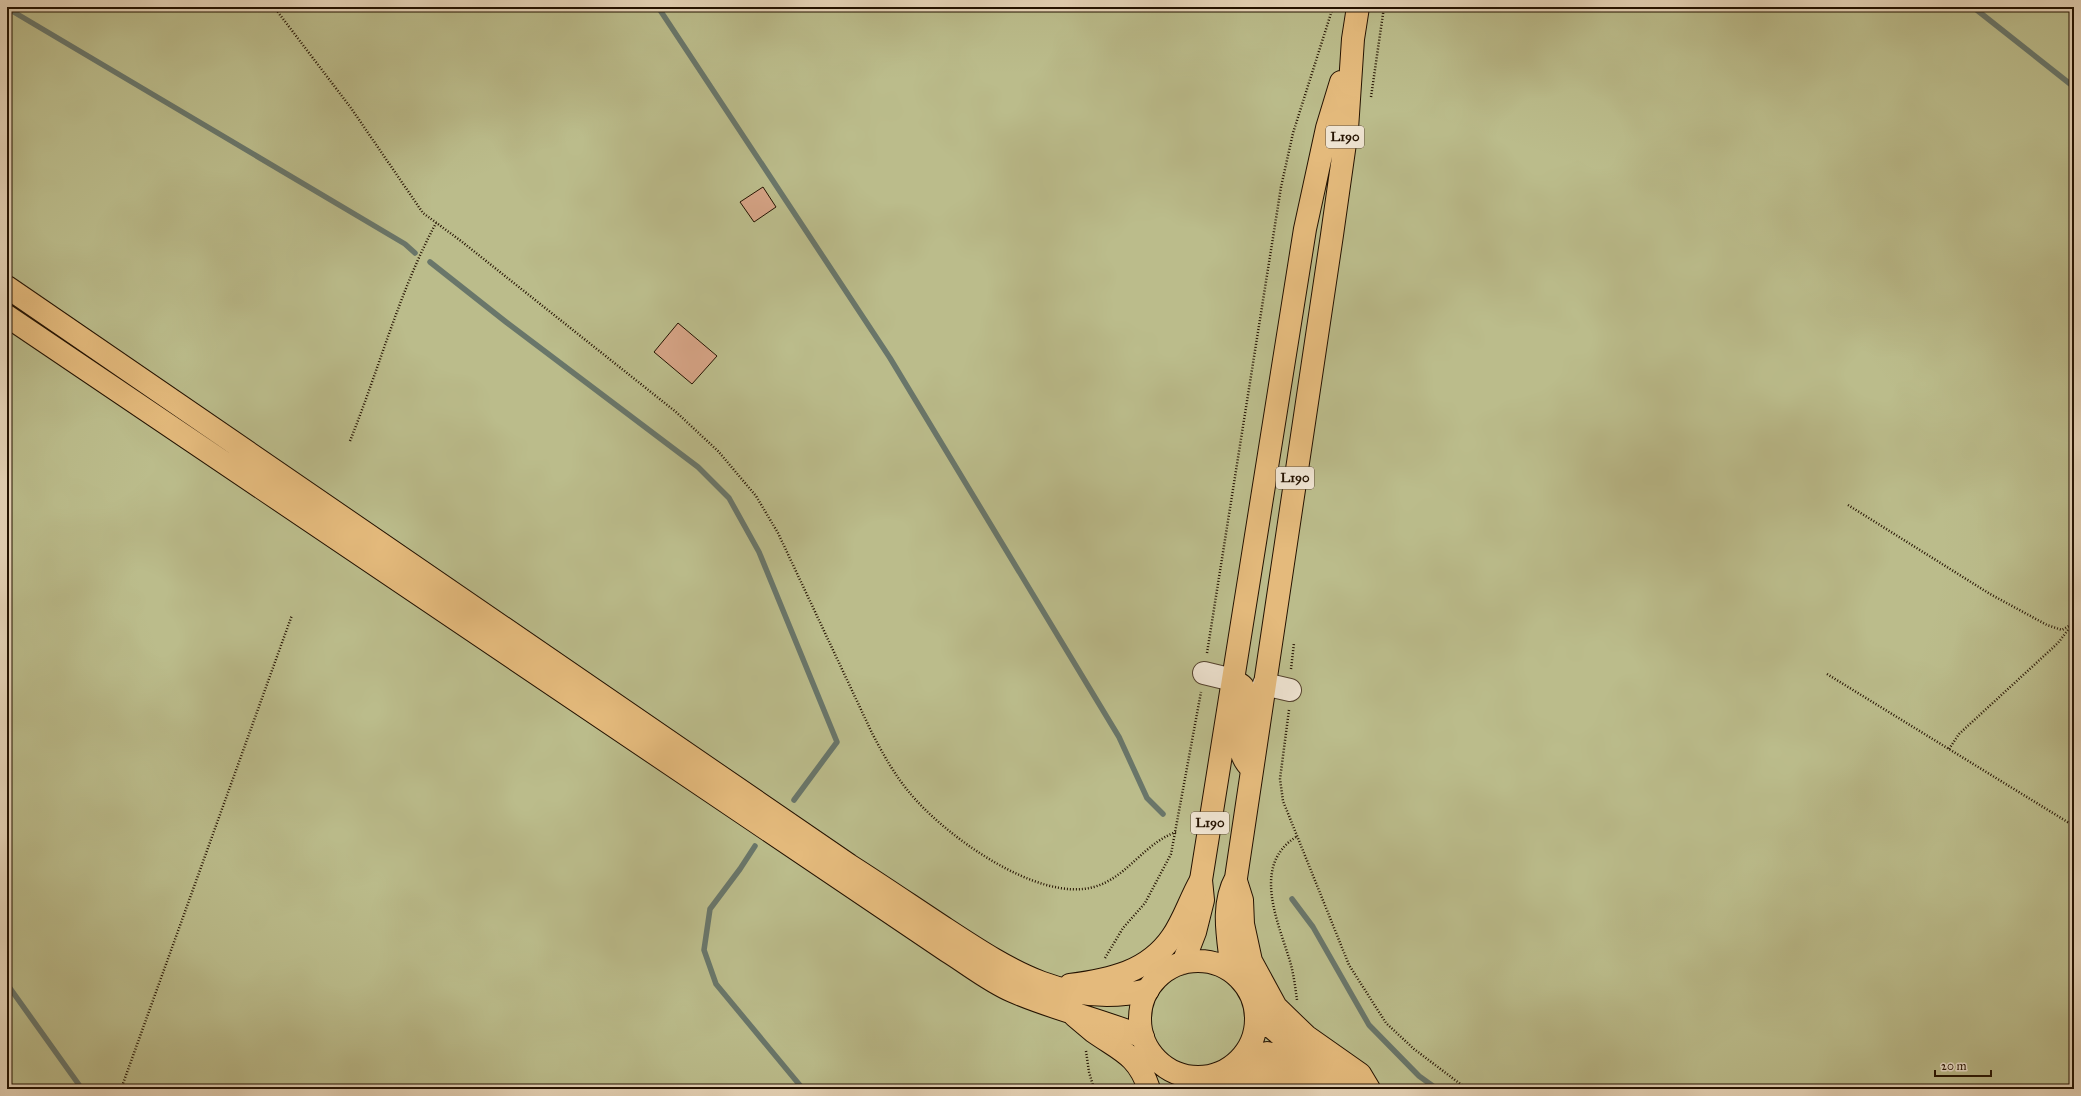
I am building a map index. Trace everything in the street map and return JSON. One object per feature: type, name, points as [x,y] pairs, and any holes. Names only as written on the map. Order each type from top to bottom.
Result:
[{"type":"main road","name":"L190","points":[[1232,972],[1226,916],[1227,899],[1236,878],[1333,228],[1346,129],[1358,7]]},
{"type":"main road","name":"L190","points":[[1183,963],[1195,932],[1203,900],[1201,880],[1266,467],[1306,229],[1328,128],[1354,39]]},
{"type":"main road","points":[[7,287],[849,865],[974,947],[1023,976],[1042,984],[1100,996],[1133,994],[1148,990]]},
{"type":"main road","points":[[7,316],[947,951],[1010,991],[1075,1016],[1111,1024],[1143,1037]]},
{"type":"main road","points":[[1233,680],[1244,688],[1246,694],[1246,703],[1239,744],[1242,757],[1252,769]]},
{"type":"main road","points":[[1236,878],[1242,900],[1243,924],[1251,961],[1276,1007],[1306,1036],[1360,1074],[1370,1089]]},
{"type":"main road","points":[[1042,984],[1070,985],[1090,982],[1126,974],[1146,965],[1160,953],[1172,937],[1201,880]]},
{"type":"main road","points":[[1240,1060],[1254,1040],[1257,1015],[1253,998],[1244,984],[1232,972],[1219,965],[1197,960],[1183,963],[1159,976],[1148,990],[1142,1005],[1140,1021],[1143,1037],[1149,1050],[1169,1079],[1200,1077],[1211,1081],[1240,1060],[1267,1053],[1315,1062]]},
{"type":"main road","points":[[1257,1015],[1283,1037],[1302,1049],[1315,1062],[1362,1089]]},
{"type":"main road","points":[[1075,1016],[1094,1032],[1130,1055],[1139,1065],[1149,1089]]},
{"type":"main road","points":[[1233,1089],[1250,1079],[1266,1074],[1279,1073],[1308,1078],[1337,1089]]},
{"type":"lane","points":[[1204,673],[1233,680]]},
{"type":"lane","points":[[1264,684],[1290,690]]},
{"type":"path","points":[[274,7],[352,108],[423,213],[461,241],[664,402],[718,451],[756,496],[778,533],[888,764],[910,793],[950,832],[983,854],[1026,878],[1054,886],[1078,889],[1094,887],[1109,880],[1125,870],[1161,837],[1176,832]]},
{"type":"path","points":[[1101,964],[1123,928],[1145,903],[1171,854],[1204,673],[1282,187],[1293,133],[1333,7]]},
{"type":"path","points":[[350,441],[367,400],[398,308],[423,248],[436,223]]},
{"type":"path","points":[[1848,505],[1990,594],[2047,625],[2062,630],[2073,624]]},
{"type":"path","points":[[121,1089],[292,615]]},
{"type":"path","points":[[1949,749],[1959,734],[2058,643],[2073,624]]},
{"type":"path","points":[[1827,674],[2074,826]]},
{"type":"path","points":[[1298,1004],[1289,956],[1274,915],[1270,890],[1275,862],[1287,843],[1296,837],[1349,965],[1386,1023],[1414,1049],[1467,1089]]},
{"type":"path","points":[[1085,1043],[1089,1072],[1094,1089]]},
{"type":"green space","points":[[7,7],[2074,7],[2074,1089],[7,1089]]},
{"type":"building","points":[[763,187],[776,207],[754,222],[740,202]]},
{"type":"building","points":[[678,323],[717,356],[692,384],[654,352]]},
{"type":"waterway","points":[[658,7],[890,358],[1119,737],[1147,798],[1163,814]]},
{"type":"waterway","points":[[1973,7],[2074,87]]},
{"type":"waterway","points":[[7,8],[405,244],[415,253]]},
{"type":"waterway","points":[[430,262],[506,322],[698,467],[729,498],[759,552],[837,742],[794,800]]},
{"type":"waterway","points":[[755,846],[710,909],[704,950],[716,984],[803,1089]]},
{"type":"waterway","points":[[1292,899],[1313,927],[1369,1025],[1419,1076],[1437,1089]]},
{"type":"waterway","points":[[7,984],[82,1089]]}]
